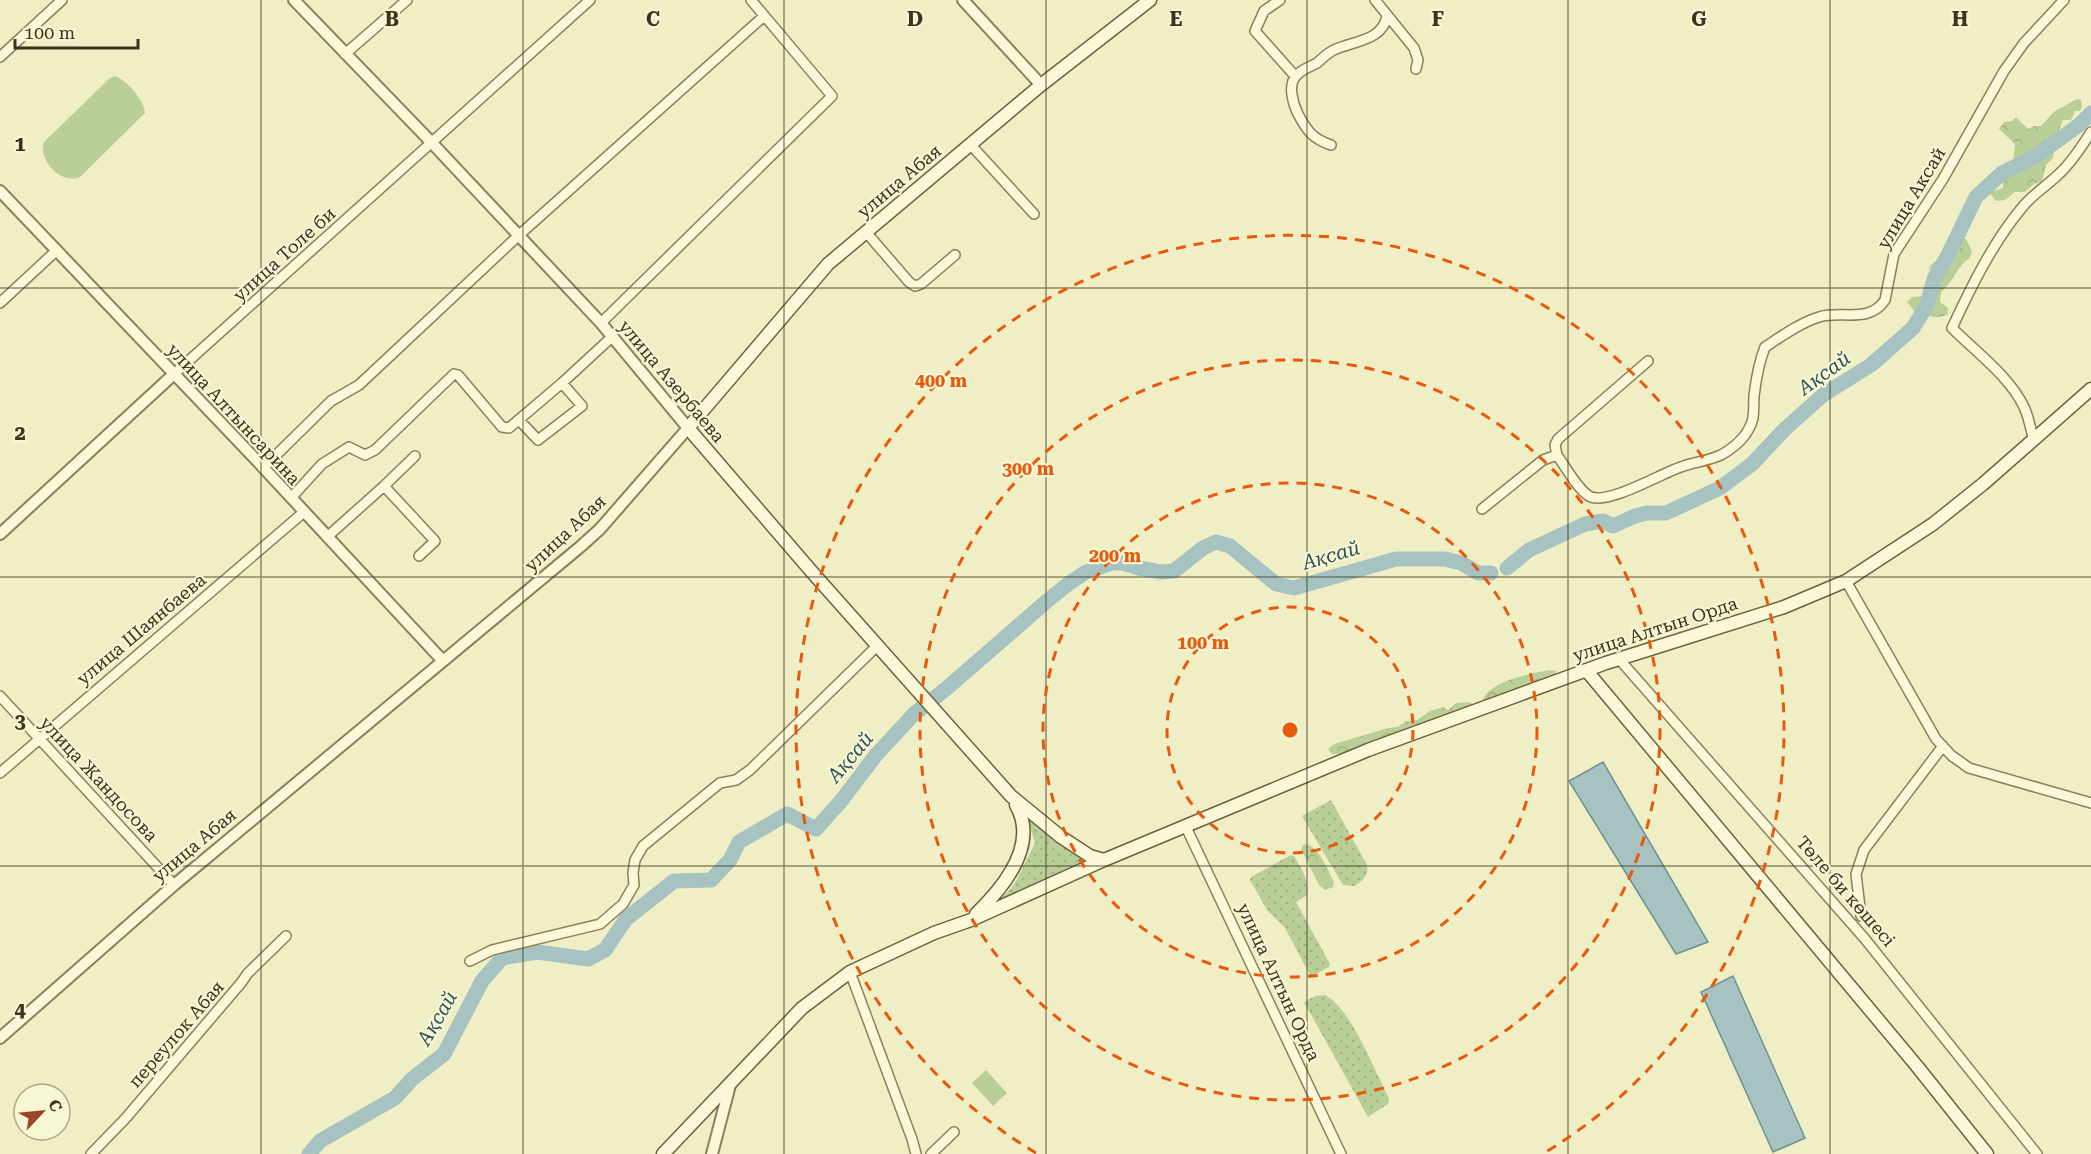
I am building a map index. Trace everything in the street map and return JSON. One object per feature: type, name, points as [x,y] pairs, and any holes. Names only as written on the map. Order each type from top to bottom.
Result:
[{"type":"main road","name":"улица Абая","points":[[688,428],[828,264],[1041,85],[1150,0]]},
{"type":"main road","name":"улица Алтын Орда","points":[[663,1154],[802,1008],[850,972],[934,933],[971,920],[1185,825],[1368,750],[1586,670],[1784,607],[1846,581],[1933,524],[2091,389]]},
{"type":"main road","name":"улица Азербаева","points":[[688,428],[911,685],[1011,796],[1061,837],[1090,856],[1104,860]]},
{"type":"main road","points":[[1586,670],[1916,1065],[1987,1154]]},
{"type":"main road","name":"улица Азербаева","points":[[971,920],[998,894],[1023,845],[1024,831],[1021,814],[1011,796]]},
{"type":"street","points":[[0,57],[62,0]]},
{"type":"street","name":"улица Азербаева","points":[[294,0],[613,336],[688,428]]},
{"type":"street","points":[[345,54],[407,0]]},
{"type":"street","name":"улица Толе би","points":[[0,534],[174,374],[590,0]]},
{"type":"street","points":[[601,323],[832,96],[751,0]]},
{"type":"street","points":[[963,0],[1041,85]]},
{"type":"street","points":[[1280,0],[1264,11],[1255,32],[1295,76]]},
{"type":"street","points":[[1374,0],[1414,48],[1418,60],[1416,69]]},
{"type":"street","name":"улица Аксай","points":[[1557,455],[1585,493],[1592,498],[1601,498],[1624,492],[1680,467],[1721,454],[1735,446],[1753,422],[1760,360],[1765,347],[1820,317],[1867,314],[1881,306],[1885,300],[1894,254],[1943,179],[2004,71],[2024,44],[2064,0]]},
{"type":"street","points":[[263,468],[332,401],[359,385],[518,236],[764,16]]},
{"type":"street","points":[[1331,145],[1318,141],[1305,126],[1294,106],[1291,85],[1295,76],[1335,49],[1359,42],[1381,30],[1386,26],[1387,16]]},
{"type":"street","points":[[2034,438],[2024,407],[2008,384],[1992,365],[1952,328],[1979,273],[1998,242],[2037,191],[2062,172],[2091,132]]},
{"type":"street","points":[[970,144],[1034,214]]},
{"type":"street","name":"улица Алтынсарина","points":[[0,191],[443,661]]},
{"type":"street","points":[[866,232],[915,286],[921,284],[956,255]]},
{"type":"street","points":[[0,303],[57,250]]},
{"type":"street","points":[[291,498],[322,464],[349,447],[365,455],[375,450],[454,374],[458,375],[502,427],[508,428],[613,336]]},
{"type":"street","points":[[1482,509],[1543,460],[1557,455],[1555,445],[1557,439],[1648,361]]},
{"type":"street","points":[[519,420],[538,440],[582,406],[562,383]]},
{"type":"street","name":"улица Абая","points":[[0,1038],[174,885],[600,529],[688,428]]},
{"type":"street","points":[[327,537],[415,456]]},
{"type":"street","points":[[384,486],[435,541],[419,556]]},
{"type":"street","name":"улица Шаянбаева","points":[[0,773],[304,512]]},
{"type":"street","points":[[1846,581],[1936,739],[1952,756],[1969,768],[2091,803]]},
{"type":"street","points":[[470,961],[492,950],[600,924],[623,904],[634,885],[635,860],[644,846],[720,783],[736,780],[750,771],[877,646]]},
{"type":"street","name":"Төле би көшесі","points":[[1619,659],[1865,939],[2037,1154]]},
{"type":"street","name":"улица Жандосова","points":[[0,696],[174,885]]},
{"type":"street","points":[[1861,916],[1856,874],[1864,850],[1943,746]]},
{"type":"street","name":"улица Алтын Орда","points":[[1185,825],[1341,1154]]},
{"type":"street","name":"переулок Абая","points":[[91,1154],[125,1119],[248,973],[286,936]]},
{"type":"street","points":[[850,972],[916,1154]]},
{"type":"street","points":[[712,1154],[730,1084]]},
{"type":"street","points":[[931,1154],[954,1132]]},
{"type":"green space","points":[[115,76],[134,91],[142,102],[145,113],[80,177],[73,179],[59,174],[44,156],[44,142],[110,78]]},
{"type":"green space","points":[[2077,99],[2081,100],[2080,111],[2075,111],[2071,120],[2063,120],[2056,137],[2053,158],[2046,165],[2042,181],[2034,184],[2025,192],[2015,192],[2005,200],[1996,201],[1989,192],[2003,188],[2003,170],[2007,163],[2013,162],[2015,144],[1999,129],[2004,122],[2012,121],[2016,117],[2028,129],[2041,126],[2055,111]]},
{"type":"green space","points":[[1954,237],[1966,239],[1972,251],[1970,258],[1941,292],[1940,302],[1948,308],[1948,314],[1935,317],[1915,312],[1907,302],[1912,297],[1924,296],[1932,278],[1929,267],[1942,255],[1946,242]]},
{"type":"green space","points":[[1550,670],[1556,671],[1555,678],[1541,683],[1534,682],[1482,704],[1484,696],[1499,684],[1521,676]]},
{"type":"green space","points":[[1470,702],[1473,705],[1471,709],[1386,740],[1380,739],[1357,751],[1332,754],[1328,749],[1334,744],[1398,727],[1406,721],[1417,720],[1430,711],[1443,707],[1448,710],[1456,703]]},
{"type":"green space","points":[[1331,800],[1367,865],[1366,875],[1354,886],[1343,885],[1302,816]]},
{"type":"green space","points":[[1026,813],[1051,838],[1087,862],[995,905],[1014,885],[1035,843]]},
{"type":"green space","points":[[1307,844],[1323,860],[1334,882],[1333,887],[1325,890],[1319,885],[1301,849]]},
{"type":"green space","points":[[1291,855],[1294,856],[1304,875],[1308,890],[1307,895],[1296,902],[1330,964],[1329,967],[1311,977],[1285,928],[1267,910],[1250,880],[1251,877]]},
{"type":"green space","points":[[1325,995],[1335,1002],[1353,1026],[1389,1098],[1388,1104],[1368,1117],[1304,1002],[1315,996]]},
{"type":"green space","points":[[986,1070],[1007,1093],[993,1106],[972,1083]]},
{"type":"water","points":[[1603,762],[1708,942],[1676,954],[1569,781]]},
{"type":"water","points":[[1733,976],[1805,1138],[1773,1152],[1701,992]]},
{"type":"waterway","name":"Ақсай","points":[[1507,568],[1529,550],[1585,524],[1603,521],[1613,526],[1647,513],[1666,513],[1720,488],[1752,464],[1785,429],[1823,395],[1871,365],[1913,328],[1927,305],[1934,279],[1976,197],[2002,173],[2036,156],[2079,125],[2091,113]]},
{"type":"waterway","name":"Ақсай","points":[[309,1154],[320,1141],[395,1098],[412,1079],[444,1054],[482,981],[502,958],[537,952],[588,959],[605,950],[626,919],[674,881],[711,880],[730,860],[739,842],[787,814],[816,829],[876,755],[914,714],[1047,601],[1086,572],[1112,563],[1123,563],[1161,572],[1174,571],[1203,548],[1216,542],[1230,546],[1276,584],[1294,588],[1396,559],[1445,559],[1461,563],[1478,573],[1491,573]]}]
